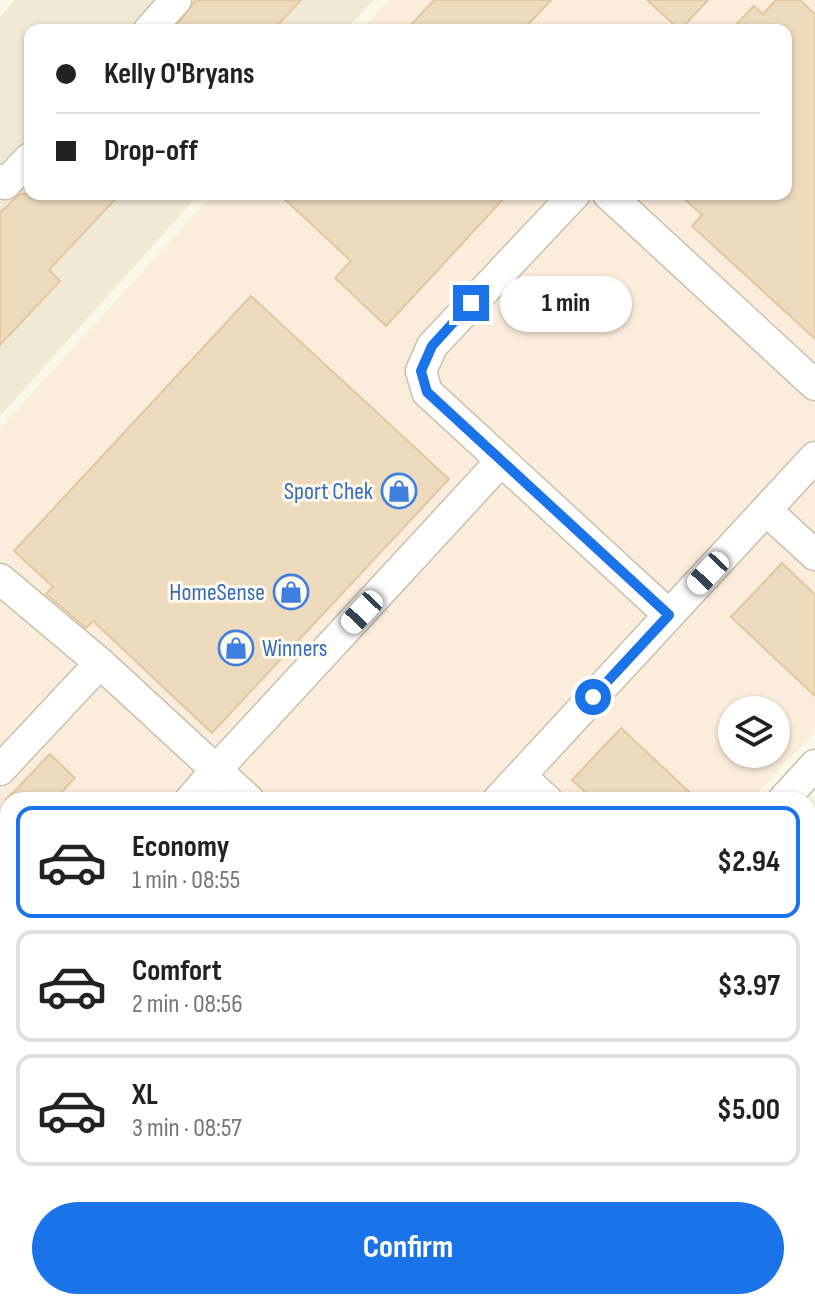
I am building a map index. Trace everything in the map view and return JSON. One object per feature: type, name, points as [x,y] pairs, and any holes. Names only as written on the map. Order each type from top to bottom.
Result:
[{"type":"street","points":[[154,24],[176,0]]},
{"type":"street","points":[[0,180],[5,184],[24,164]]},
{"type":"street","points":[[569,200],[432,346],[421,371],[427,392],[669,615]]},
{"type":"street","points":[[615,200],[815,385]]},
{"type":"street","points":[[506,792],[815,457]]},
{"type":"street","points":[[197,792],[501,461]]},
{"type":"street","points":[[766,510],[815,555]]},
{"type":"street","points":[[0,579],[100,663],[240,792]]},
{"type":"street","points":[[0,770],[100,663]]},
{"type":"street","points":[[2,792],[61,729]]},
{"type":"street","points":[[790,792],[815,765]]},
{"type":"street","points":[[521,776],[538,792]]},
{"type":"shaded area","points":[[15,0],[373,0],[351,24],[24,24],[24,200],[194,200],[0,416],[0,17]]},
{"type":"shaded area","points":[[389,0],[815,0],[815,732],[790,759],[790,696],[718,696],[718,768],[781,768],[759,792],[0,792],[0,429],[208,200],[792,200],[792,24],[367,24]]},
{"type":"building","points":[[196,0],[301,0],[279,24],[178,24]]},
{"type":"building","points":[[434,0],[551,0],[529,24],[412,24]]},
{"type":"building","points":[[647,0],[708,0],[686,24],[673,24]]},
{"type":"building","points":[[776,0],[800,0],[815,14],[815,339],[692,226],[702,215],[686,200],[792,200],[792,24],[737,24],[754,6],[763,14]]},
{"type":"building","points":[[20,194],[24,194],[24,200],[114,200],[49,270],[60,281],[0,345],[0,213]]},
{"type":"building","points":[[285,200],[502,200],[386,326],[335,278],[351,261]]},
{"type":"building","points":[[251,296],[449,479],[212,733],[93,621],[86,628],[46,594],[53,587],[14,551]]},
{"type":"building","points":[[782,563],[815,595],[815,696],[731,617]]},
{"type":"building","points":[[621,728],[689,792],[585,792],[572,780]]},
{"type":"building","points":[[50,754],[75,778],[62,792],[14,792]]},
{"type":"place","name":"Sport Chek","points":[[399,491]]},
{"type":"place","name":"HomeSense","points":[[291,592]]},
{"type":"place","name":"Winners","points":[[236,648]]},
{"type":"route","points":[[471,303],[432,346],[421,371],[427,392],[669,615],[593,697]]}]
